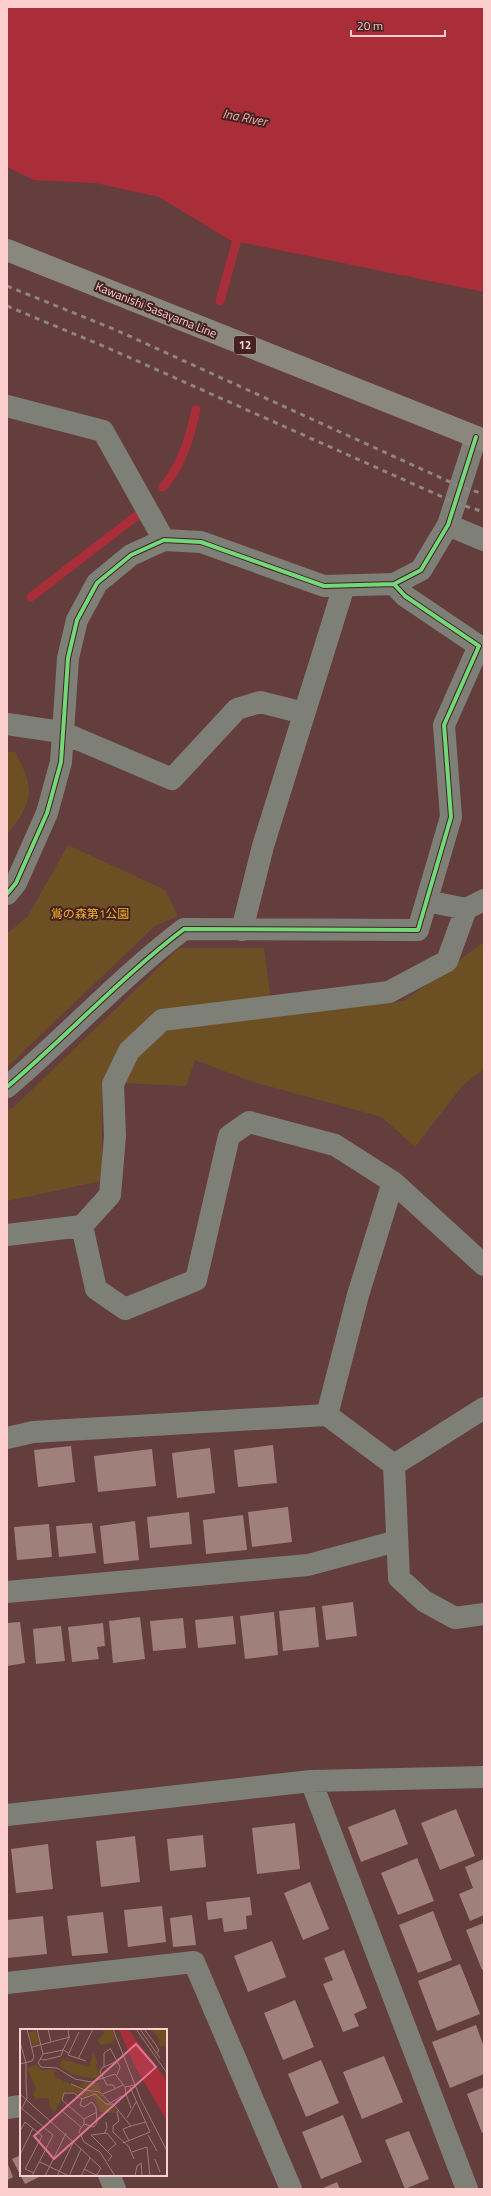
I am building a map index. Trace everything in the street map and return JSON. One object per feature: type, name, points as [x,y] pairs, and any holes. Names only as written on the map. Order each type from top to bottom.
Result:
[{"type":"main road","name":"Kawanishi Sasayama Line","points":[[7,250],[480,438]]},
{"type":"street","points":[[7,406],[103,431],[164,540]]},
{"type":"street","points":[[7,894],[16,883],[47,814],[61,762],[61,732],[68,658],[80,614],[97,583],[130,555],[164,540],[201,542],[324,586],[394,584],[421,570],[448,525],[480,438]]},
{"type":"street","points":[[448,525],[484,540]]},
{"type":"street","points":[[7,1087],[45,1055],[154,952],[184,929],[418,930],[451,818],[444,725],[481,647],[405,596],[394,584]]},
{"type":"street","points":[[242,930],[262,846],[344,586]]},
{"type":"street","points":[[7,724],[61,732],[172,779],[237,708],[260,702],[304,713]]},
{"type":"street","points":[[7,1235],[82,1226],[110,1195],[115,1136],[113,1084],[129,1050],[162,1020],[389,992],[447,962],[475,904],[427,901]]},
{"type":"street","points":[[82,1226],[96,1289],[125,1309],[196,1280],[229,1136],[249,1122],[335,1145],[393,1182],[484,1265]]},
{"type":"street","points":[[327,1414],[358,1295],[393,1182]]},
{"type":"street","points":[[394,1465],[484,1408]]},
{"type":"street","points":[[7,1438],[34,1432],[327,1414],[394,1465]]},
{"type":"street","points":[[394,1465],[399,1578],[424,1601],[455,1618],[484,1614]]},
{"type":"street","points":[[7,1592],[308,1565],[397,1541]]},
{"type":"street","points":[[7,1815],[311,1781],[484,1777]]},
{"type":"street","points":[[311,1781],[466,2189]]},
{"type":"street","points":[[7,1983],[194,1962],[291,2189]]},
{"type":"street","points":[[7,2108],[20,2106]]},
{"type":"street","points":[[109,2176],[115,2189]]},
{"type":"green space","points":[[7,752],[15,752],[22,765],[26,776],[29,794],[27,803],[22,813],[7,834]]},
{"type":"green space","name":"鴬の森第1公園","points":[[68,845],[165,890],[178,916],[155,926],[7,1067],[7,934],[28,916]]},
{"type":"green space","points":[[484,942],[484,1068],[463,1085],[415,1147],[382,1117],[253,1082],[195,1060],[186,1086],[102,1082],[102,1181],[7,1201],[7,1110],[13,1108],[179,948],[264,948],[273,1016],[404,1001]]},
{"type":"water","name":"Ina River","points":[[7,7],[484,7],[484,292],[230,240],[159,197],[95,183],[34,180],[7,167]]},
{"type":"building","points":[[273,1445],[277,1483],[238,1487],[234,1450]]},
{"type":"building","points":[[71,1446],[75,1482],[38,1487],[34,1450]]},
{"type":"building","points":[[210,1448],[215,1493],[177,1498],[172,1453]]},
{"type":"building","points":[[152,1449],[156,1486],[98,1492],[94,1456]]},
{"type":"building","points":[[288,1507],[292,1542],[252,1547],[248,1512]]},
{"type":"building","points":[[189,1512],[192,1544],[150,1548],[147,1517]]},
{"type":"building","points":[[243,1515],[247,1550],[206,1554],[203,1520]]},
{"type":"building","points":[[135,1521],[139,1560],[104,1564],[100,1526]]},
{"type":"building","points":[[92,1523],[96,1553],[59,1557],[56,1526]]},
{"type":"building","points":[[49,1524],[52,1557],[17,1560],[14,1527]]},
{"type":"building","points":[[353,1602],[357,1636],[326,1640],[322,1606]]},
{"type":"building","points":[[315,1607],[319,1647],[283,1651],[279,1611]]},
{"type":"building","points":[[274,1612],[278,1655],[245,1659],[240,1616]]},
{"type":"building","points":[[233,1616],[236,1644],[198,1648],[195,1620]]},
{"type":"building","points":[[140,1617],[145,1659],[113,1663],[109,1621]]},
{"type":"building","points":[[183,1618],[186,1648],[153,1651],[150,1621]]},
{"type":"building","points":[[20,1622],[25,1663],[7,1666],[7,1623]]},
{"type":"building","points":[[103,1623],[105,1646],[97,1647],[99,1659],[72,1662],[68,1627]]},
{"type":"building","points":[[61,1626],[65,1661],[36,1664],[33,1629]]},
{"type":"building","points":[[395,1809],[408,1844],[361,1862],[348,1827]]},
{"type":"building","points":[[456,1809],[475,1856],[440,1870],[421,1823]]},
{"type":"building","points":[[295,1823],[300,1869],[257,1874],[252,1828]]},
{"type":"building","points":[[203,1835],[206,1867],[170,1871],[167,1839]]},
{"type":"building","points":[[135,1836],[140,1882],[101,1887],[96,1841]]},
{"type":"building","points":[[48,1844],[53,1889],[16,1893],[11,1849]]},
{"type":"building","points":[[417,1858],[434,1901],[398,1915],[381,1873]]},
{"type":"building","points":[[484,1859],[484,1915],[470,1921],[459,1894],[473,1888],[465,1867]]},
{"type":"building","points":[[310,1882],[329,1929],[303,1940],[284,1893]]},
{"type":"building","points":[[250,1897],[252,1915],[246,1916],[247,1929],[224,1932],[222,1918],[208,1920],[206,1902]]},
{"type":"building","points":[[162,1906],[166,1942],[128,1947],[124,1910]]},
{"type":"building","points":[[433,1911],[452,1960],[418,1973],[399,1925]]},
{"type":"building","points":[[103,1912],[108,1953],[72,1956],[67,1916]]},
{"type":"building","points":[[192,1915],[196,1945],[173,1947],[170,1918]]},
{"type":"building","points":[[43,1916],[47,1954],[7,1958],[7,1920]]},
{"type":"building","points":[[484,1923],[484,1969],[482,1970],[466,1930]]},
{"type":"building","points":[[272,1941],[286,1977],[248,1992],[234,1956]]},
{"type":"building","points":[[344,1950],[367,2008],[354,2014],[359,2026],[343,2032],[323,1984],[333,1980],[324,1958]]},
{"type":"building","points":[[460,1964],[480,2014],[437,2031],[418,1981]]},
{"type":"building","points":[[295,2000],[314,2047],[283,2060],[264,2013]]},
{"type":"building","points":[[476,2025],[484,2047],[484,2074],[450,2088],[432,2042]]},
{"type":"building","points":[[384,2056],[403,2102],[362,2119],[343,2072]]},
{"type":"building","points":[[321,2060],[339,2103],[306,2117],[288,2074]]},
{"type":"building","points":[[484,2087],[484,2132],[482,2133],[467,2094]]},
{"type":"building","points":[[343,2115],[362,2162],[321,2179],[302,2132]]},
{"type":"building","points":[[409,2131],[429,2179],[405,2189],[385,2140]]},
{"type":"building","points":[[20,2155],[20,2174],[12,2159]]},
{"type":"building","points":[[7,2162],[13,2177],[7,2180]]},
{"type":"building","points":[[21,2176],[41,2176],[25,2184]]},
{"type":"building","points":[[337,2182],[340,2189],[321,2189]]},
{"type":"waterway","points":[[220,301],[240,229]]},
{"type":"waterway","points":[[163,487],[170,479],[180,460],[188,440],[196,410]]},
{"type":"waterway","points":[[31,597],[139,514]]},
{"type":"railway","points":[[7,286],[116,330],[461,487],[484,494]]},
{"type":"railway","points":[[7,306],[108,348],[456,503],[484,512]]},
{"type":"cycle path","points":[[7,894],[16,883],[47,813],[61,762],[68,658],[77,620],[97,583],[131,555],[164,540],[201,542],[324,586],[394,584],[421,570],[448,525],[476,437]]},
{"type":"cycle path","points":[[7,1087],[138,967],[184,929],[418,930],[451,817],[444,725],[479,646],[405,596],[394,584]]}]
